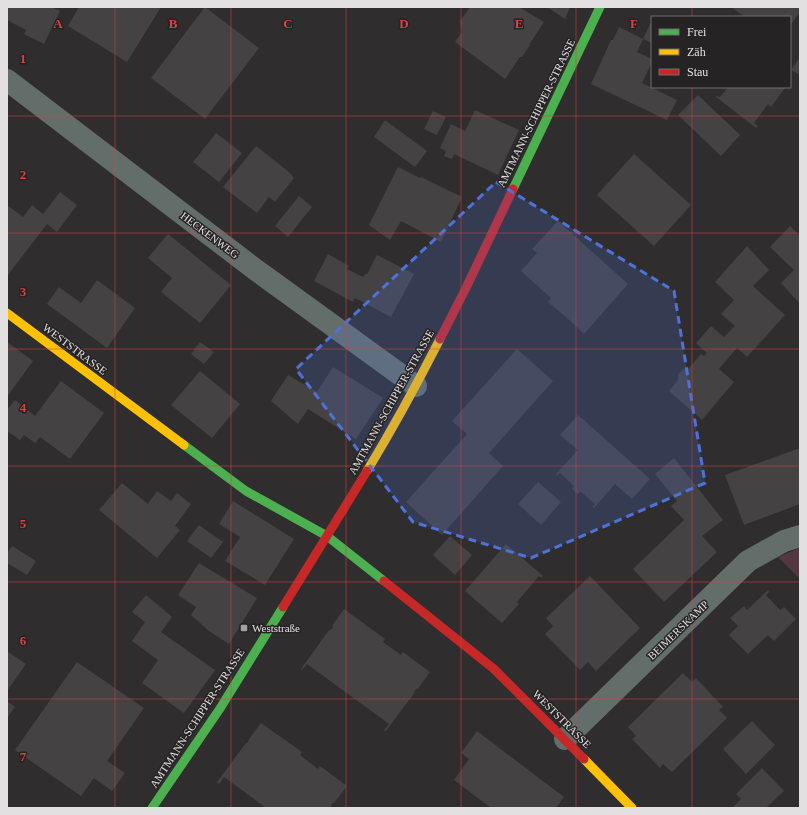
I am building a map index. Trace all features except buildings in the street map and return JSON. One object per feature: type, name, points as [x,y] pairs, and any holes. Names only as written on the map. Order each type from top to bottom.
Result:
[{"type":"street","name":"AMTMANN-SCHIPPER-STRASSE","points":[[152,808],[219,710],[385,441],[416,386],[466,288],[600,7]]},
{"type":"street","name":"HECKENWEG","points":[[7,80],[256,270],[416,386]]},
{"type":"street","name":"WESTSTRASSE","points":[[7,313],[246,491],[327,536],[494,668],[632,808]]},
{"type":"street","name":"BEIMERSKAMP","points":[[565,739],[748,561],[784,541],[800,536]]},
{"type":"highlighted area","points":[[496,182],[674,291],[705,483],[531,558],[413,522],[296,369]]},
{"type":"shaded area","points":[[800,548],[800,579],[778,557]]},
{"type":"traffic: fast","points":[[513,189],[600,7]]},
{"type":"traffic: fast","points":[[184,445],[246,491],[327,536],[384,581]]},
{"type":"traffic: fast","points":[[152,808],[219,710],[283,607]]},
{"type":"traffic: slow","points":[[7,313],[184,445]]},
{"type":"traffic: slow","points":[[367,471],[405,406],[440,339]]},
{"type":"traffic: slow","points":[[584,759],[632,808]]},
{"type":"traffic: jam","points":[[440,339],[513,189]]},
{"type":"traffic: jam","points":[[283,607],[367,471]]},
{"type":"traffic: jam","points":[[384,581],[494,669],[584,759]]},
{"type":"place","name":"Weststraße","points":[[244,628]]}]
